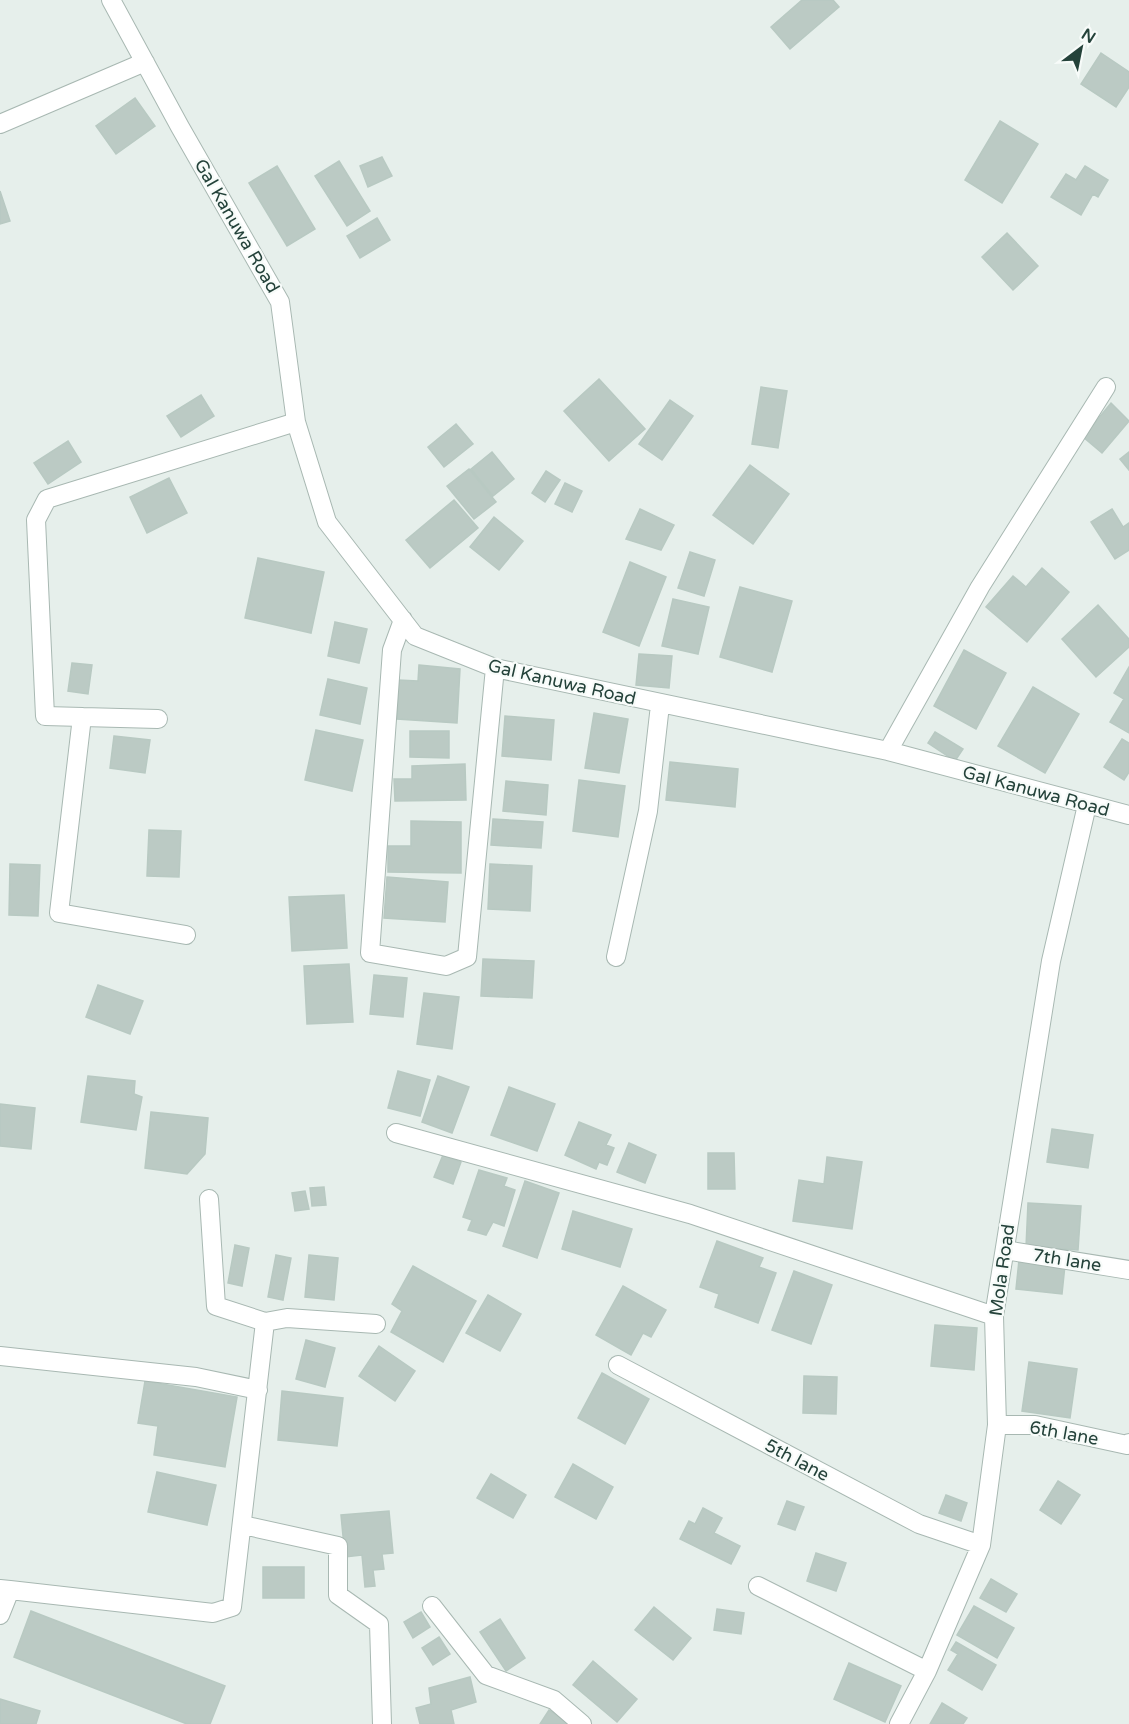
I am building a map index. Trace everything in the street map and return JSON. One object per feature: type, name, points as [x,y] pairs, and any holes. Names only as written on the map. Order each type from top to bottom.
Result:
[{"type":"street","name":"Gal Kanuwa Road","points":[[111,0],[280,302],[296,422],[327,522],[415,636],[495,668],[660,705],[888,751],[1129,815]]},
{"type":"street","points":[[0,124],[145,62]]},
{"type":"street","points":[[888,751],[980,588],[1106,387]]},
{"type":"street","points":[[158,719],[45,716],[36,520],[46,499],[296,422]]},
{"type":"street","points":[[403,620],[392,650],[370,953],[446,966],[467,957],[495,668]]},
{"type":"street","points":[[615,957],[648,812],[660,705]]},
{"type":"street","points":[[82,717],[59,913],[186,935]]},
{"type":"street","name":"Mola Road","points":[[899,1724],[927,1671],[981,1545],[997,1425],[994,1316],[1051,961],[1087,805]]},
{"type":"street","points":[[396,1132],[690,1214],[994,1316]]},
{"type":"street","points":[[209,1199],[216,1306],[265,1322],[287,1318],[376,1324]]},
{"type":"street","name":"7th lane","points":[[1005,1250],[1129,1270]]},
{"type":"street","points":[[0,1615],[5,1590],[213,1613],[232,1607],[265,1322]]},
{"type":"street","points":[[0,1356],[196,1377],[258,1390]]},
{"type":"street","name":"5th lane","points":[[618,1365],[919,1524],[981,1545]]},
{"type":"street","name":"6th lane","points":[[997,1425],[1035,1425],[1127,1445],[1129,1443]]},
{"type":"street","points":[[243,1525],[338,1546],[338,1595],[379,1624],[382,1724]]},
{"type":"street","points":[[758,1586],[927,1671]]},
{"type":"street","points":[[432,1606],[486,1675],[554,1700],[582,1724]]},
{"type":"building","points":[[802,0],[833,0],[839,7],[790,49],[771,27]]},
{"type":"building","points":[[1101,53],[1129,72],[1129,87],[1116,107],[1081,84]]},
{"type":"building","points":[[135,98],[155,126],[116,154],[96,126]]},
{"type":"building","points":[[1000,121],[1038,144],[1002,203],[965,180]]},
{"type":"building","points":[[382,157],[392,176],[368,187],[360,166]]},
{"type":"building","points":[[339,161],[370,211],[347,226],[315,176]]},
{"type":"building","points":[[277,166],[315,229],[287,246],[249,183]]},
{"type":"building","points":[[1085,166],[1108,180],[1098,197],[1093,194],[1081,215],[1051,197],[1066,174],[1076,180]]},
{"type":"building","points":[[0,191],[10,221],[0,224]]},
{"type":"building","points":[[377,218],[390,240],[360,258],[347,236]]},
{"type":"building","points":[[1007,233],[1038,266],[1013,290],[982,257]]},
{"type":"building","points":[[599,379],[645,429],[609,461],[564,411]]},
{"type":"building","points":[[761,387],[787,391],[778,448],[752,444]]},
{"type":"building","points":[[201,395],[214,416],[181,437],[167,416]]},
{"type":"building","points":[[670,400],[693,416],[662,460],[639,444]]},
{"type":"building","points":[[1111,403],[1129,421],[1102,453],[1083,437]]},
{"type":"building","points":[[456,424],[473,444],[444,467],[428,447]]},
{"type":"building","points":[[68,441],[81,462],[48,484],[34,463]]},
{"type":"building","points":[[492,452],[514,479],[493,496],[471,469]]},
{"type":"building","points":[[1129,452],[1129,470],[1120,459]]},
{"type":"building","points":[[750,465],[789,494],[753,544],[713,515]]},
{"type":"building","points":[[469,469],[496,502],[474,519],[447,486]]},
{"type":"building","points":[[546,471],[560,480],[545,502],[532,493]]},
{"type":"building","points":[[169,478],[187,513],[147,533],[130,497]]},
{"type":"building","points":[[565,483],[582,491],[572,512],[555,504]]},
{"type":"building","points":[[454,500],[478,528],[430,568],[406,540]]},
{"type":"building","points":[[640,509],[674,525],[661,550],[626,539]]},
{"type":"building","points":[[1112,509],[1123,527],[1129,523],[1129,550],[1115,559],[1091,522]]},
{"type":"building","points":[[494,517],[523,541],[499,570],[470,547]]},
{"type":"building","points":[[690,552],[715,560],[704,596],[678,588]]},
{"type":"building","points":[[258,558],[324,572],[311,633],[245,618]]},
{"type":"building","points":[[630,562],[666,577],[639,646],[603,632]]},
{"type":"building","points":[[1042,568],[1069,592],[1027,642],[986,607],[1013,576],[1026,587]]},
{"type":"building","points":[[740,587],[792,601],[772,672],[720,657]]},
{"type":"building","points":[[673,599],[709,607],[698,654],[662,646]]},
{"type":"building","points":[[1098,605],[1129,639],[1129,647],[1096,677],[1062,639]]},
{"type":"building","points":[[335,622],[367,629],[359,663],[328,656]]},
{"type":"building","points":[[964,650],[1006,673],[976,729],[934,706]]},
{"type":"building","points":[[639,654],[672,656],[669,688],[636,685]]},
{"type":"building","points":[[72,663],[92,665],[88,694],[68,691]]},
{"type":"building","points":[[419,665],[460,669],[457,723],[397,719],[399,680],[418,681]]},
{"type":"building","points":[[1129,667],[1129,733],[1110,722],[1124,699],[1114,693]]},
{"type":"building","points":[[328,679],[367,688],[360,724],[320,715]]},
{"type":"building","points":[[1033,687],[1079,714],[1045,773],[998,746]]},
{"type":"building","points":[[594,713],[628,719],[619,773],[585,768]]},
{"type":"building","points":[[505,716],[554,720],[551,760],[502,756]]},
{"type":"building","points":[[316,730],[363,740],[352,791],[305,780]]},
{"type":"building","points":[[410,731],[449,731],[449,758],[410,757]]},
{"type":"building","points":[[935,732],[963,749],[955,761],[928,743]]},
{"type":"building","points":[[114,736],[150,740],[145,773],[110,768]]},
{"type":"building","points":[[1122,739],[1129,743],[1129,772],[1124,780],[1104,767]]},
{"type":"building","points":[[670,762],[738,769],[735,807],[666,800]]},
{"type":"building","points":[[465,764],[466,800],[395,801],[394,779],[412,779],[412,766]]},
{"type":"building","points":[[579,780],[625,786],[618,837],[573,831]]},
{"type":"building","points":[[506,781],[548,785],[546,815],[503,811]]},
{"type":"building","points":[[493,819],[543,822],[541,848],[491,845]]},
{"type":"building","points":[[411,821],[461,822],[461,873],[388,872],[388,846],[411,846]]},
{"type":"building","points":[[149,830],[181,831],[179,877],[147,876]]},
{"type":"building","points":[[10,864],[40,865],[38,916],[9,915]]},
{"type":"building","points":[[490,864],[532,866],[530,911],[488,909]]},
{"type":"building","points":[[387,877],[448,882],[445,922],[384,918]]},
{"type":"building","points":[[344,895],[347,948],[292,951],[289,897]]},
{"type":"building","points":[[483,959],[534,961],[532,998],[481,996]]},
{"type":"building","points":[[349,964],[353,1022],[307,1024],[304,966]]},
{"type":"building","points":[[374,975],[407,978],[403,1017],[370,1014]]},
{"type":"building","points":[[98,985],[143,1001],[130,1034],[86,1017]]},
{"type":"building","points":[[424,993],[459,997],[452,1049],[417,1044]]},
{"type":"building","points":[[398,1071],[430,1080],[420,1116],[388,1108]]},
{"type":"building","points":[[88,1076],[135,1081],[134,1094],[142,1097],[136,1130],[81,1122]]},
{"type":"building","points":[[438,1076],[469,1087],[452,1133],[422,1122]]},
{"type":"building","points":[[509,1087],[555,1104],[537,1151],[491,1135]]},
{"type":"building","points":[[0,1104],[35,1108],[31,1149],[0,1146]]},
{"type":"building","points":[[151,1112],[208,1118],[205,1154],[187,1174],[145,1168]]},
{"type":"building","points":[[579,1122],[611,1135],[606,1145],[614,1148],[607,1165],[599,1162],[596,1169],[565,1155]]},
{"type":"building","points":[[1052,1129],[1093,1135],[1088,1168],[1047,1162]]},
{"type":"building","points":[[629,1143],[656,1155],[645,1183],[617,1172]]},
{"type":"building","points":[[708,1153],[734,1153],[735,1189],[708,1189]]},
{"type":"building","points":[[443,1155],[461,1162],[453,1184],[434,1177]]},
{"type":"building","points":[[827,1157],[862,1162],[852,1229],[793,1221],[799,1180],[824,1184]]},
{"type":"building","points":[[479,1170],[507,1178],[504,1186],[515,1190],[504,1226],[493,1222],[486,1235],[468,1230],[472,1220],[463,1217]]},
{"type":"building","points":[[525,1181],[559,1193],[537,1258],[503,1246]]},
{"type":"building","points":[[324,1187],[326,1205],[312,1206],[310,1188]]},
{"type":"building","points":[[305,1191],[309,1209],[295,1211],[292,1193]]},
{"type":"building","points":[[1028,1203],[1081,1206],[1078,1250],[1026,1247]]},
{"type":"building","points":[[573,1211],[632,1229],[620,1267],[562,1249]]},
{"type":"building","points":[[717,1241],[763,1258],[759,1267],[776,1273],[758,1323],[715,1307],[719,1294],[700,1287]]},
{"type":"building","points":[[235,1245],[249,1248],[242,1286],[228,1283]]},
{"type":"building","points":[[276,1255],[291,1258],[283,1300],[268,1297]]},
{"type":"building","points":[[309,1255],[338,1258],[334,1300],[305,1297]]},
{"type":"building","points":[[1019,1260],[1065,1265],[1062,1294],[1016,1289]]},
{"type":"building","points":[[413,1266],[476,1301],[443,1362],[391,1332],[402,1311],[392,1304]]},
{"type":"building","points":[[794,1271],[832,1285],[811,1344],[772,1330]]},
{"type":"building","points":[[623,1286],[666,1310],[651,1337],[643,1333],[631,1355],[596,1335]]},
{"type":"building","points":[[488,1295],[521,1314],[500,1351],[466,1333]]},
{"type":"building","points":[[935,1325],[977,1328],[974,1370],[931,1366]]},
{"type":"building","points":[[306,1340],[335,1348],[325,1387],[296,1379]]},
{"type":"building","points":[[379,1346],[415,1371],[395,1401],[359,1376]]},
{"type":"building","points":[[1029,1362],[1077,1369],[1070,1418],[1022,1411]]},
{"type":"building","points":[[602,1373],[649,1399],[625,1444],[578,1418]]},
{"type":"building","points":[[804,1376],[837,1377],[836,1414],[803,1413]]},
{"type":"building","points":[[145,1381],[237,1397],[225,1467],[154,1455],[158,1426],[138,1423]]},
{"type":"building","points":[[282,1391],[343,1398],[337,1446],[278,1440]]},
{"type":"building","points":[[573,1464],[613,1487],[596,1519],[555,1497]]},
{"type":"building","points":[[157,1472],[216,1485],[207,1525],[148,1512]]},
{"type":"building","points":[[491,1474],[526,1495],[513,1518],[477,1498]]},
{"type":"building","points":[[1058,1481],[1080,1495],[1061,1524],[1040,1510]]},
{"type":"building","points":[[946,1495],[967,1503],[961,1521],[939,1513]]},
{"type":"building","points":[[787,1501],[804,1507],[795,1530],[778,1524]]},
{"type":"building","points":[[703,1508],[722,1518],[714,1533],[740,1546],[731,1564],[680,1539],[689,1521],[695,1524]]},
{"type":"building","points":[[389,1511],[393,1553],[382,1554],[384,1569],[373,1570],[375,1586],[365,1587],[362,1555],[345,1557],[341,1515]]},
{"type":"building","points":[[816,1553],[846,1563],[836,1591],[807,1581]]},
{"type":"building","points":[[263,1567],[304,1567],[304,1598],[263,1598]]},
{"type":"building","points":[[991,1579],[1017,1594],[1006,1612],[980,1598]]},
{"type":"building","points":[[974,1606],[1014,1628],[997,1658],[957,1635]]},
{"type":"building","points":[[654,1607],[691,1638],[673,1660],[635,1630]]},
{"type":"building","points":[[717,1609],[744,1613],[741,1634],[714,1630]]},
{"type":"building","points":[[31,1611],[225,1686],[210,1724],[187,1724],[14,1657]]},
{"type":"building","points":[[421,1612],[430,1627],[413,1638],[404,1622]]},
{"type":"building","points":[[500,1619],[525,1658],[506,1671],[480,1632]]},
{"type":"building","points":[[439,1637],[450,1654],[433,1665],[422,1648]]},
{"type":"building","points":[[956,1642],[996,1665],[982,1690],[948,1670],[958,1654],[951,1650]]},
{"type":"building","points":[[593,1661],[637,1699],[617,1722],[573,1685]]},
{"type":"building","points":[[849,1663],[901,1686],[885,1722],[834,1699]]},
{"type":"building","points":[[470,1677],[476,1702],[451,1710],[454,1724],[420,1724],[416,1708],[431,1704],[429,1688]]},
{"type":"building","points":[[0,1699],[40,1711],[36,1724],[0,1724]]},
{"type":"building","points":[[942,1703],[967,1718],[963,1724],[930,1724]]},
{"type":"building","points":[[549,1710],[571,1724],[540,1724]]}]
